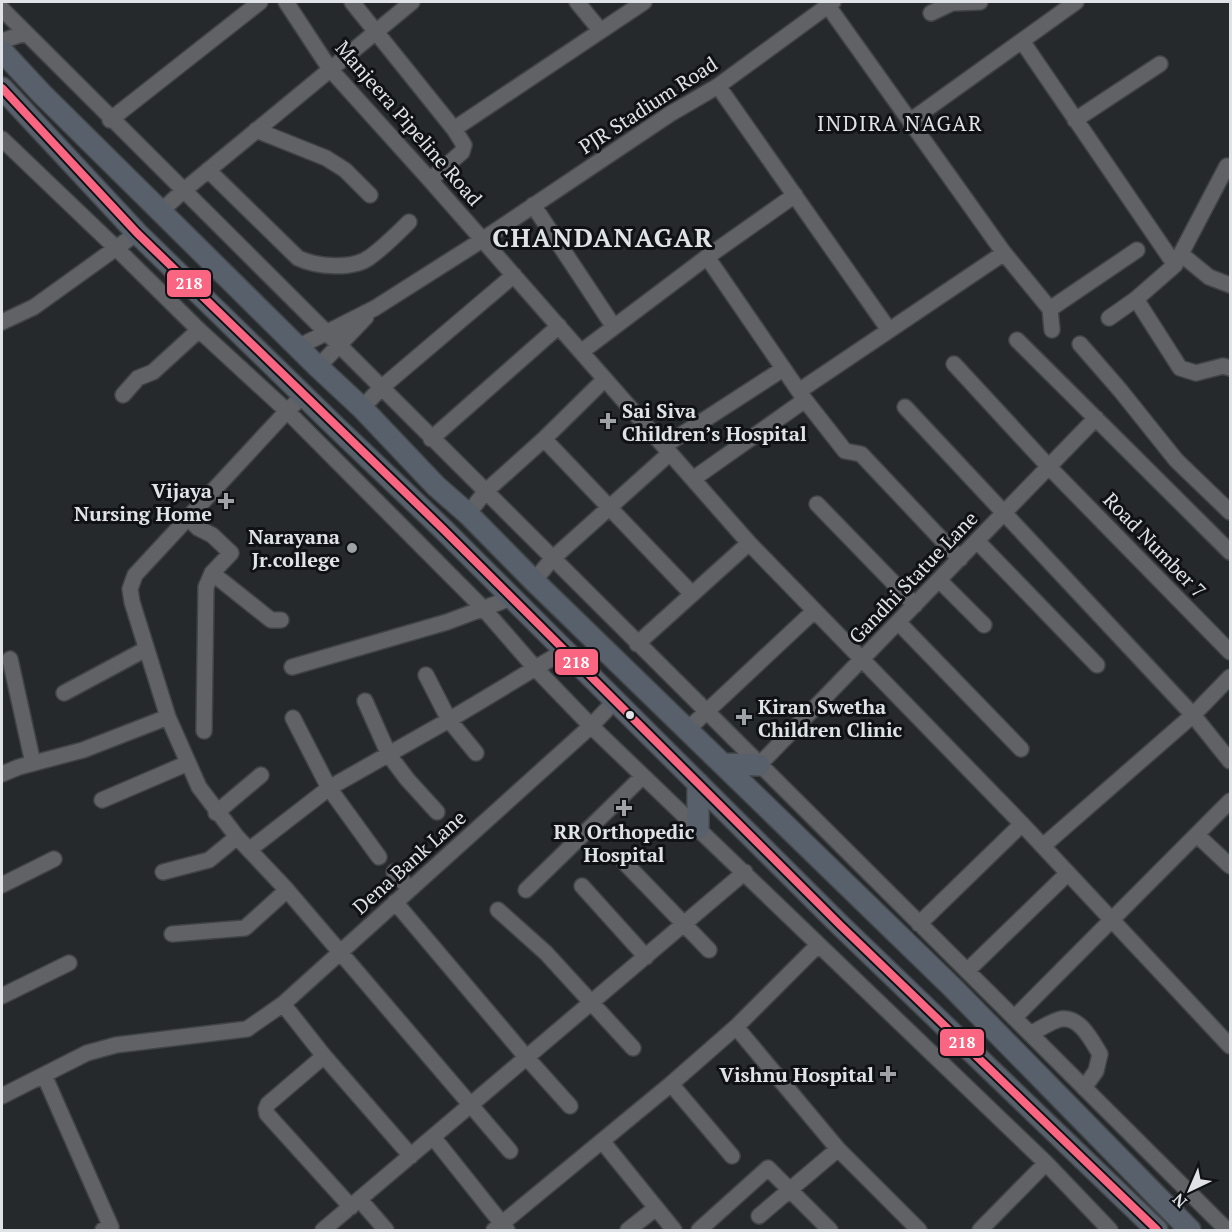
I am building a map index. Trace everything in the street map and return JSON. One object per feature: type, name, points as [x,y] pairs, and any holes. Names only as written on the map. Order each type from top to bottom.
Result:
[{"type":"highway","points":[[2,51],[160,212],[362,408],[436,486],[468,514],[534,582],[999,1034],[1190,1230]]},
{"type":"highway","points":[[2,88],[137,233],[417,503],[840,925],[1157,1230]]},
{"type":"highway","points":[[36,124],[56,108]]},
{"type":"highway","points":[[417,503],[436,486]]},
{"type":"highway","points":[[723,764],[759,765]]},
{"type":"highway","points":[[698,783],[698,828]]},
{"type":"street","points":[[110,120],[260,2]]},
{"type":"street","name":"Manjeera Pipeline Road","points":[[286,2],[330,69],[749,543],[1022,824],[1230,1046]]},
{"type":"street","points":[[352,2],[454,129],[464,145],[462,152],[430,180]]},
{"type":"street","points":[[160,212],[412,2]]},
{"type":"street","points":[[577,2],[600,30]]},
{"type":"street","points":[[931,12],[952,3],[980,2]]},
{"type":"street","points":[[910,121],[1076,2]]},
{"type":"street","points":[[454,129],[636,4]]},
{"type":"street","points":[[831,4],[910,121],[1004,253],[1050,309],[1052,330]]},
{"type":"street","name":"PJR Stadium Road","points":[[375,308],[482,240],[670,114],[718,86],[831,4]]},
{"type":"street","points":[[2,9],[110,120],[1227,1230]]},
{"type":"street","points":[[2,41],[25,33]]},
{"type":"street","points":[[1022,41],[1075,120],[1178,260],[1209,277],[1230,285]]},
{"type":"street","points":[[1075,120],[1160,64]]},
{"type":"street","points":[[718,86],[890,330]]},
{"type":"street","points":[[256,130],[326,158],[345,170],[370,195]]},
{"type":"street","points":[[2,139],[199,330],[287,411],[483,608],[536,669],[591,726],[1046,1162],[1110,1230]]},
{"type":"street","points":[[1109,318],[1136,299],[1178,260],[1227,166]]},
{"type":"street","points":[[208,170],[298,258],[310,263],[323,266],[359,262],[369,258],[409,222]]},
{"type":"street","points":[[581,352],[707,257],[795,195]]},
{"type":"street","points":[[533,205],[614,327]]},
{"type":"street","points":[[2,322],[34,307],[137,233]]},
{"type":"street","points":[[1050,309],[1137,250]]},
{"type":"street","points":[[693,479],[890,330],[1004,253]]},
{"type":"street","points":[[707,257],[802,396],[845,451],[861,454],[960,559]]},
{"type":"street","points":[[362,408],[381,388],[514,275]]},
{"type":"street","points":[[1136,299],[1180,368],[1196,373],[1223,366],[1230,368]]},
{"type":"street","points":[[298,347],[375,308]]},
{"type":"street","points":[[318,367],[375,308]]},
{"type":"street","points":[[431,439],[559,326]]},
{"type":"street","points":[[123,396],[138,378],[153,372],[199,330]]},
{"type":"street","points":[[1017,340],[1230,552]]},
{"type":"street","points":[[1080,344],[1176,460],[1230,512]]},
{"type":"street","name":"Road Number 7","points":[[954,364],[1049,467],[1230,652]]},
{"type":"street","points":[[534,582],[552,559],[609,507],[667,449],[783,369]]},
{"type":"street","points":[[468,514],[485,492],[544,440],[605,379]]},
{"type":"street","points":[[304,395],[287,411],[193,523],[132,579],[130,589],[132,602],[168,717],[199,787],[216,813],[287,890],[510,1151]]},
{"type":"street","points":[[905,407],[1193,715],[1230,760]]},
{"type":"street","name":"Gandhi Statue Lane","points":[[759,765],[1096,418]]},
{"type":"street","points":[[544,440],[692,594]]},
{"type":"street","points":[[817,504],[915,604]]},
{"type":"street","points":[[193,523],[212,535],[231,553],[212,573],[206,587],[204,731]]},
{"type":"street","points":[[977,541],[1096,665]]},
{"type":"street","points":[[637,644],[749,543]]},
{"type":"street","points":[[212,573],[264,615],[272,620],[281,620]]},
{"type":"street","points":[[939,580],[984,625]]},
{"type":"street","points":[[292,667],[447,622],[511,598]]},
{"type":"street","points":[[687,730],[814,611]]},
{"type":"street","points":[[898,622],[1022,749]]},
{"type":"street","points":[[64,693],[146,649]]},
{"type":"street","points":[[249,850],[329,788],[564,651]]},
{"type":"street","points":[[10,659],[33,763]]},
{"type":"street","points":[[426,675],[449,720],[476,753]]},
{"type":"street","points":[[1043,846],[1193,715],[1230,677]]},
{"type":"street","points":[[365,701],[389,755],[411,784],[437,812]]},
{"type":"street","name":"Dena Bank Lane","points":[[2,1096],[87,1053],[116,1045],[247,1029],[283,1004],[591,726],[615,701]]},
{"type":"street","points":[[2,774],[83,750],[168,717]]},
{"type":"street","points":[[293,718],[329,788],[379,857]]},
{"type":"street","points":[[102,800],[188,763]]},
{"type":"street","points":[[216,813],[261,775]]},
{"type":"street","points":[[526,890],[643,776]]},
{"type":"street","points":[[1014,1018],[1230,801]]},
{"type":"street","points":[[919,924],[1022,824]]},
{"type":"street","points":[[1197,835],[1230,866]]},
{"type":"street","points":[[163,872],[208,860],[237,837]]},
{"type":"street","points":[[2,885],[54,859]]},
{"type":"street","points":[[624,862],[709,950]]},
{"type":"street","points":[[393,872],[410,889]]},
{"type":"street","points":[[324,1230],[745,872]]},
{"type":"street","points":[[966,971],[1067,874]]},
{"type":"street","points":[[582,886],[646,957]]},
{"type":"street","points":[[171,934],[244,928],[287,890]]},
{"type":"street","points":[[395,902],[526,1058],[570,1106]]},
{"type":"street","points":[[498,910],[546,953],[633,1048]]},
{"type":"street","points":[[434,1137],[501,1228],[736,1027],[818,945]]},
{"type":"street","points":[[2,996],[69,963]]},
{"type":"street","points":[[283,1004],[324,1056],[411,1156]]},
{"type":"street","points":[[1030,1034],[1062,1019],[1075,1021],[1100,1054],[1096,1071],[1084,1088]]},
{"type":"street","points":[[736,1027],[838,1149],[919,1230]]},
{"type":"street","points":[[324,1056],[268,1104],[267,1113],[355,1203],[386,1230]]},
{"type":"street","points":[[44,1076],[111,1227],[103,1230]]},
{"type":"street","points":[[671,1084],[732,1156]]},
{"type":"street","points":[[602,1141],[674,1230]]},
{"type":"street","points":[[759,1216],[838,1149]]},
{"type":"street","points":[[980,1230],[1046,1162]]},
{"type":"street","points":[[699,1230],[768,1167],[789,1191],[830,1230]]},
{"type":"street","points":[[628,1230],[656,1208]]},
{"type":"transit line","name":"218","points":[[2,88],[137,233],[443,529],[840,925],[1157,1230]]},
{"type":"place","name":"Sai Siva Children’s Hospital","points":[[608,421]]},
{"type":"place","name":"Vijaya Nursing Home","points":[[226,501]]},
{"type":"place","name":"Narayana Jr.college","points":[[352,548]]},
{"type":"place","name":"Kiran Swetha Children Clinic","points":[[744,717]]},
{"type":"place","name":"RR Orthopedic Hospital","points":[[624,808]]},
{"type":"place","name":"Vishnu Hospital","points":[[888,1074]]},
{"type":"district","name":"INDIRA NAGAR","points":[[900,123]]},
{"type":"district","name":"CHANDANAGAR","points":[[603,237]]}]
